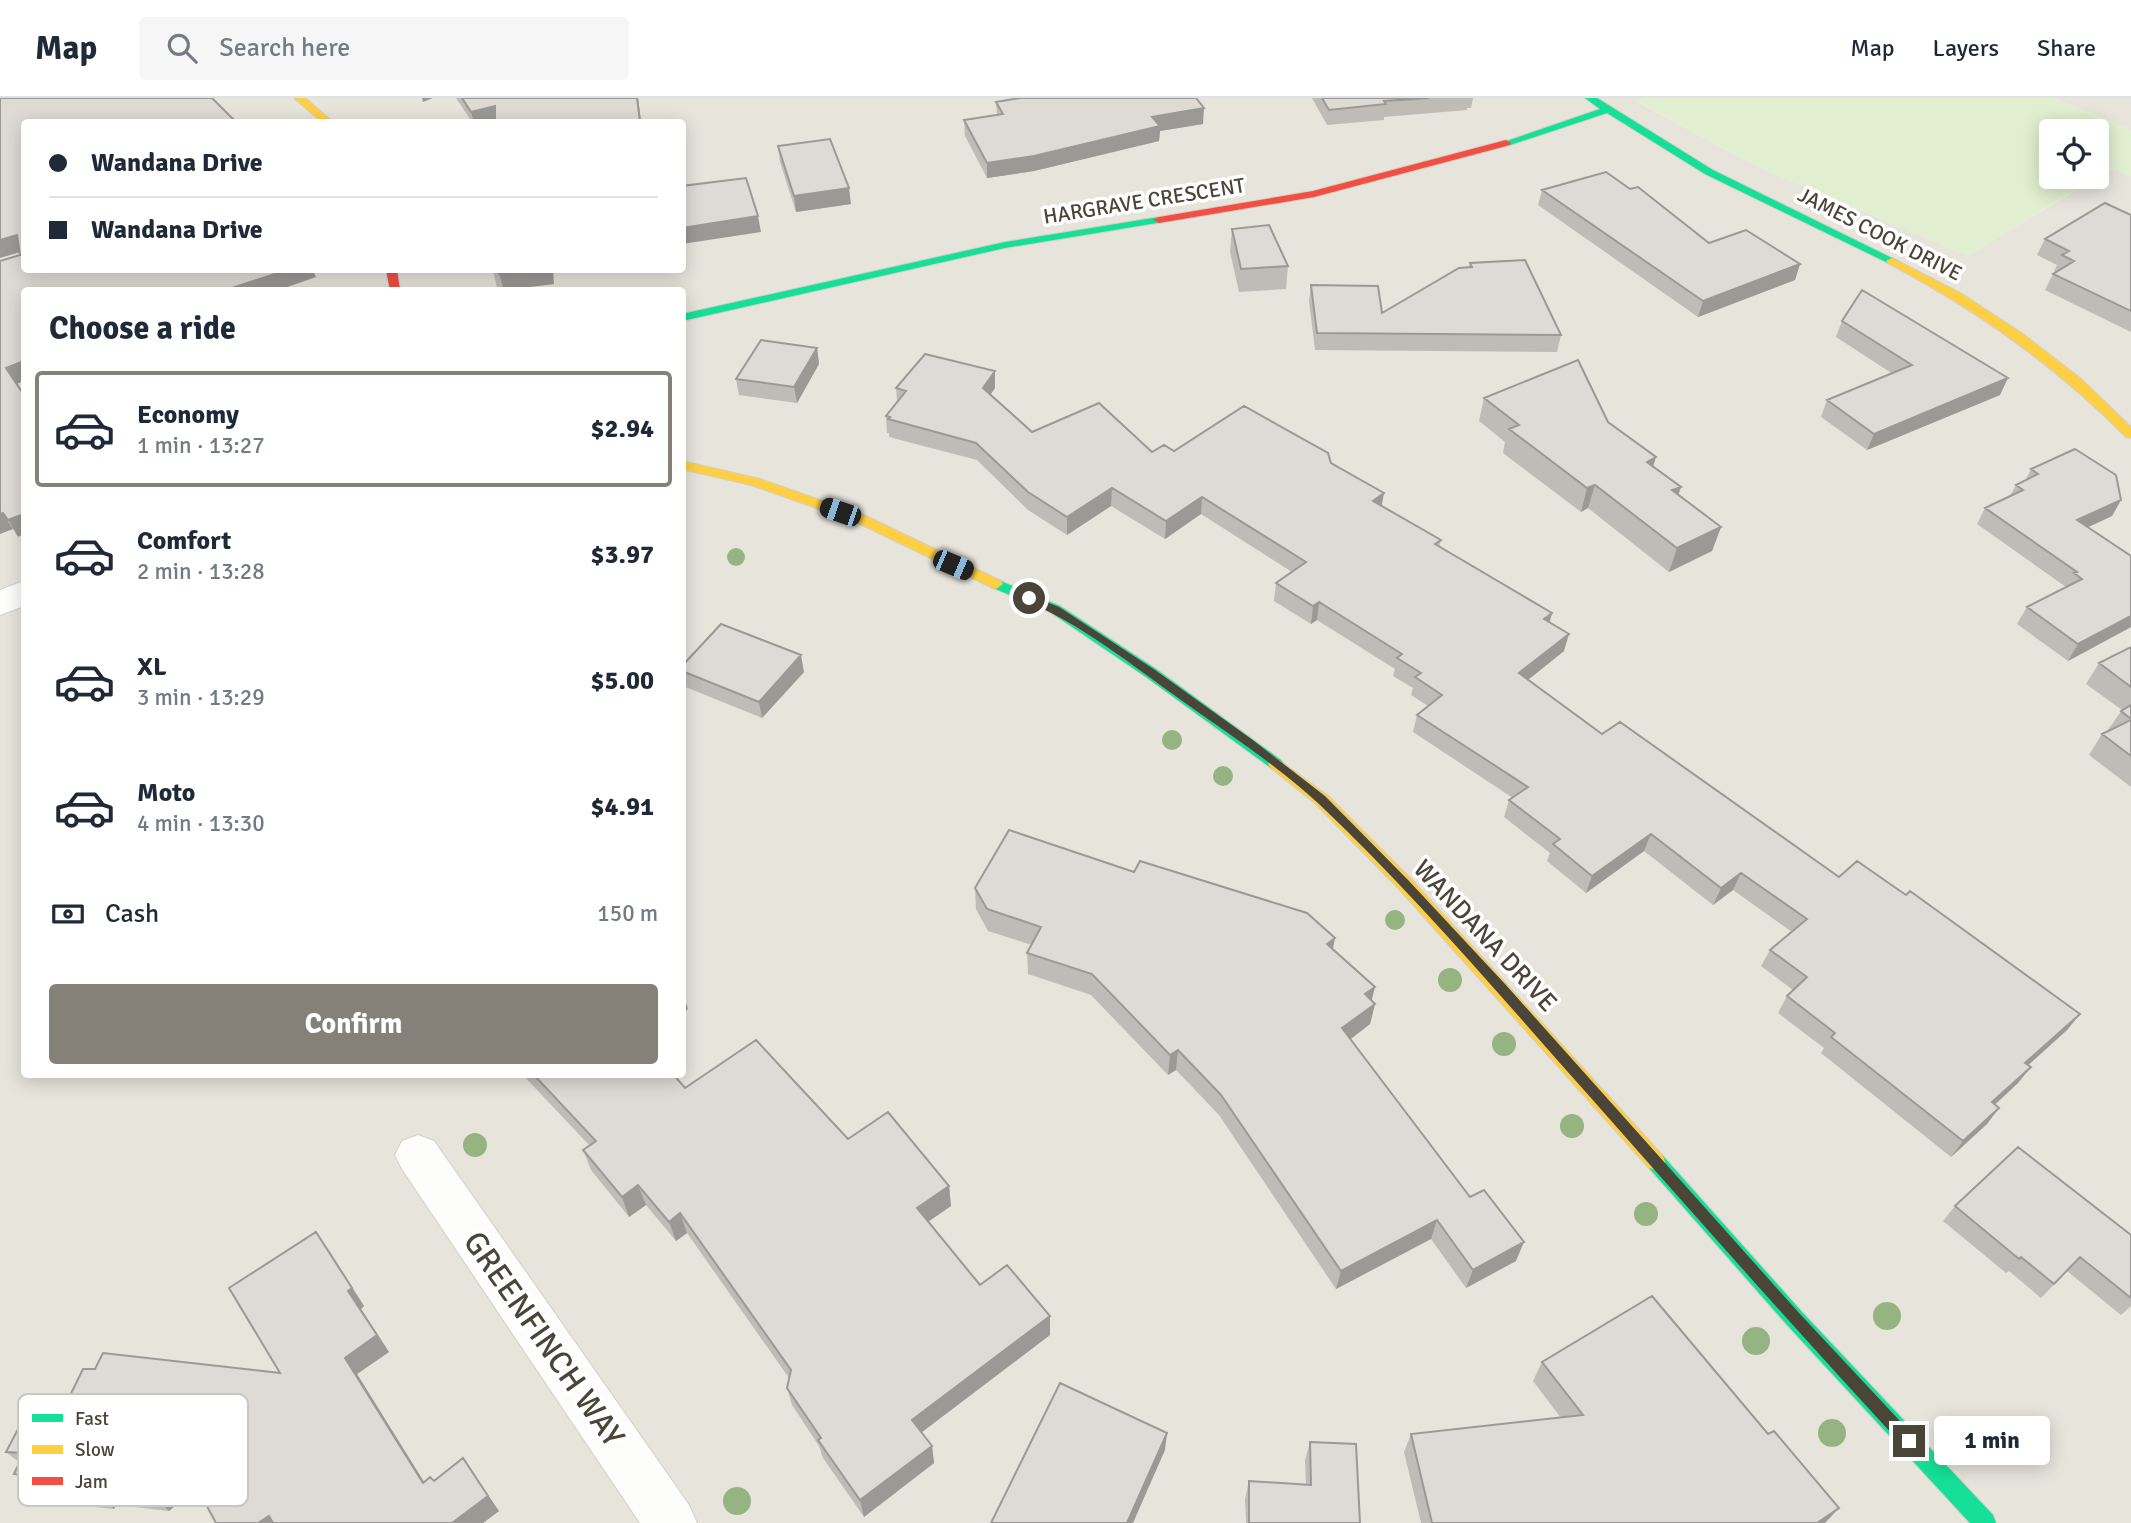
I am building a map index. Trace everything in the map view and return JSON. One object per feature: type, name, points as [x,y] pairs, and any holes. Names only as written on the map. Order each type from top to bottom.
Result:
[{"type":"street","points":[[299,98],[324,119]]},
{"type":"street","name":"JAMES COOK DRIVE","points":[[1590,98],[1726,180],[1976,306],[2056,365],[2131,434]]},
{"type":"street","name":"HARGRAVE CRESCENT","points":[[686,317],[1005,244],[1314,194],[1538,134],[1607,110]]},
{"type":"street","name":"WANDANA DRIVE","points":[[686,466],[755,482],[861,519],[953,565],[1055,609],[1162,681],[1321,799],[1492,978],[1795,1319],[1985,1523]]},
{"type":"street","points":[[0,603],[21,594]]},
{"type":"street","name":"GREENFINCH WAY","points":[[418,1155],[669,1522]]},
{"type":"shaded area","points":[[0,98],[1644,98],[1638,102],[1754,165],[1968,256],[2078,189],[2109,189],[2109,170],[2112,168],[2131,176],[2131,1523],[0,1523]]},
{"type":"shaded area","points":[[2053,98],[2131,98],[2131,130]]},
{"type":"green space","points":[[1644,98],[2053,98],[2104,119],[2039,119],[2039,189],[2077,189],[1968,256],[1754,165],[1637,101]]},
{"type":"green space","points":[[2109,121],[2131,130],[2131,176],[2109,169]]},
{"type":"building","points":[[0,98],[212,98],[233,119],[21,119],[21,273],[278,273],[235,287],[21,287],[21,362],[6,368],[21,390],[21,515],[8,520],[3,513],[0,514],[0,261],[20,255],[17,235],[0,240]]},
{"type":"building","points":[[462,98],[637,98],[640,119],[495,119],[495,106],[471,112]]},
{"type":"building","points":[[1020,98],[1196,98],[1204,108],[1152,117],[1160,126],[1034,156],[987,163],[964,120],[1003,114],[996,102]]},
{"type":"building","points":[[1322,98],[1429,98],[1384,101],[1386,104],[1329,110]]},
{"type":"building","points":[[830,139],[849,188],[794,196],[778,146]]},
{"type":"building","points":[[1606,172],[1630,189],[1638,187],[1709,243],[1746,230],[1800,264],[1703,301],[1542,190]]},
{"type":"building","points":[[746,178],[758,216],[686,227],[686,186]]},
{"type":"building","points":[[2105,203],[2131,215],[2131,311],[2053,274],[2074,261],[2062,255],[2069,251],[2045,239]]},
{"type":"building","points":[[1269,225],[1288,266],[1241,269],[1232,229]]},
{"type":"building","points":[[1525,260],[1561,335],[1317,333],[1311,285],[1378,286],[1382,313],[1459,268],[1472,267],[1470,263]]},
{"type":"building","points":[[1862,290],[2008,378],[1874,434],[1827,400],[1912,365],[1842,321]]},
{"type":"building","points":[[761,340],[817,348],[794,387],[736,379]]},
{"type":"building","points":[[925,354],[995,371],[983,388],[1032,432],[1099,403],[1152,452],[1164,445],[1174,451],[1244,406],[1328,453],[1331,463],[1384,493],[1373,501],[1441,540],[1435,544],[1552,613],[1544,619],[1569,634],[1519,673],[1602,734],[1620,722],[1839,877],[1857,861],[1906,895],[1910,891],[2080,1014],[2025,1063],[2031,1067],[1992,1102],[1999,1108],[1963,1141],[1831,1037],[1835,1033],[1787,996],[1807,977],[1770,950],[1807,919],[1741,873],[1721,888],[1651,834],[1592,876],[1553,844],[1560,839],[1509,800],[1528,787],[1417,715],[1442,695],[1415,677],[1421,673],[1397,658],[1402,654],[1319,602],[1313,606],[1276,583],[1306,562],[1202,497],[1166,521],[1112,488],[1067,517],[1028,492],[976,443],[888,419],[890,417],[886,416],[906,391],[896,388]]},
{"type":"building","points":[[1578,360],[1608,422],[1656,457],[1647,462],[1681,487],[1672,490],[1721,527],[1677,548],[1595,485],[1587,488],[1509,429],[1519,425],[1484,398]]},
{"type":"building","points":[[2075,449],[2116,475],[2121,500],[2077,520],[2131,556],[2131,616],[2078,644],[2027,607],[2082,579],[2074,573],[2077,572],[1985,508],[2023,490],[2016,485],[2038,474],[2031,469]]},
{"type":"building","points":[[721,624],[801,655],[759,702],[686,673],[686,662]]},
{"type":"building","points":[[2131,647],[2131,687],[2099,663]]},
{"type":"building","points":[[2131,705],[2131,719],[2121,711]]},
{"type":"building","points":[[2131,720],[2131,756],[2102,734]]},
{"type":"building","points":[[1009,830],[1134,872],[1140,861],[1307,913],[1335,938],[1327,944],[1375,987],[1365,994],[1375,1004],[1342,1028],[1470,1197],[1484,1190],[1524,1242],[1473,1270],[1437,1220],[1341,1271],[1221,1095],[1178,1050],[1170,1055],[1092,974],[1027,953],[1041,927],[987,909],[975,888]]},
{"type":"building","points":[[756,1040],[848,1139],[888,1112],[949,1186],[917,1208],[980,1285],[1007,1265],[1050,1316],[912,1420],[932,1446],[860,1500],[818,1440],[821,1438],[787,1388],[791,1370],[680,1213],[669,1222],[638,1185],[622,1197],[583,1150],[596,1141],[537,1078],[676,1078],[685,1088]]},
{"type":"building","points":[[2018,1147],[2131,1235],[2131,1298],[2080,1257],[2054,1284],[1955,1206]]},
{"type":"building","points":[[316,1232],[352,1288],[348,1291],[377,1335],[345,1358],[423,1483],[430,1477],[434,1481],[463,1458],[488,1496],[452,1523],[273,1523],[269,1516],[258,1523],[216,1523],[207,1506],[248,1506],[248,1394],[71,1394],[83,1369],[95,1369],[103,1353],[280,1373],[229,1288]]},
{"type":"building","points":[[1652,1296],[1768,1434],[1774,1431],[1839,1508],[1817,1523],[1432,1523],[1411,1434],[1583,1415],[1542,1362]]},
{"type":"building","points":[[1060,1383],[1167,1433],[1127,1523],[991,1523]]},
{"type":"building","points":[[18,1429],[18,1453],[6,1452]]},
{"type":"building","points":[[1310,1442],[1356,1444],[1360,1523],[1249,1523],[1249,1481],[1311,1485]]},
{"type":"traffic: fast","points":[[1590,98],[1709,172],[1892,261]]},
{"type":"traffic: fast","points":[[1506,143],[1607,110]]},
{"type":"traffic: fast","points":[[686,317],[1005,245],[1159,220]]},
{"type":"traffic: fast","points":[[996,584],[1055,609],[1151,673],[1276,764]]},
{"type":"traffic: fast","points":[[1656,1162],[1795,1319],[1985,1523]]},
{"type":"traffic: slow","points":[[299,98],[324,119]]},
{"type":"traffic: slow","points":[[1892,261],[1958,297],[2019,337],[2076,382],[2131,434]]},
{"type":"traffic: slow","points":[[686,466],[755,482],[861,519],[996,584]]},
{"type":"traffic: slow","points":[[1276,764],[1321,799],[1405,884],[1656,1162]]},
{"type":"traffic: jam","points":[[1159,220],[1314,194],[1506,143]]},
{"type":"traffic: jam","points":[[392,273],[395,287]]},
{"type":"route","points":[[1029,598],[1055,609],[1151,673],[1321,799],[1405,884],[1500,987],[1795,1319],[1909,1441]]}]
